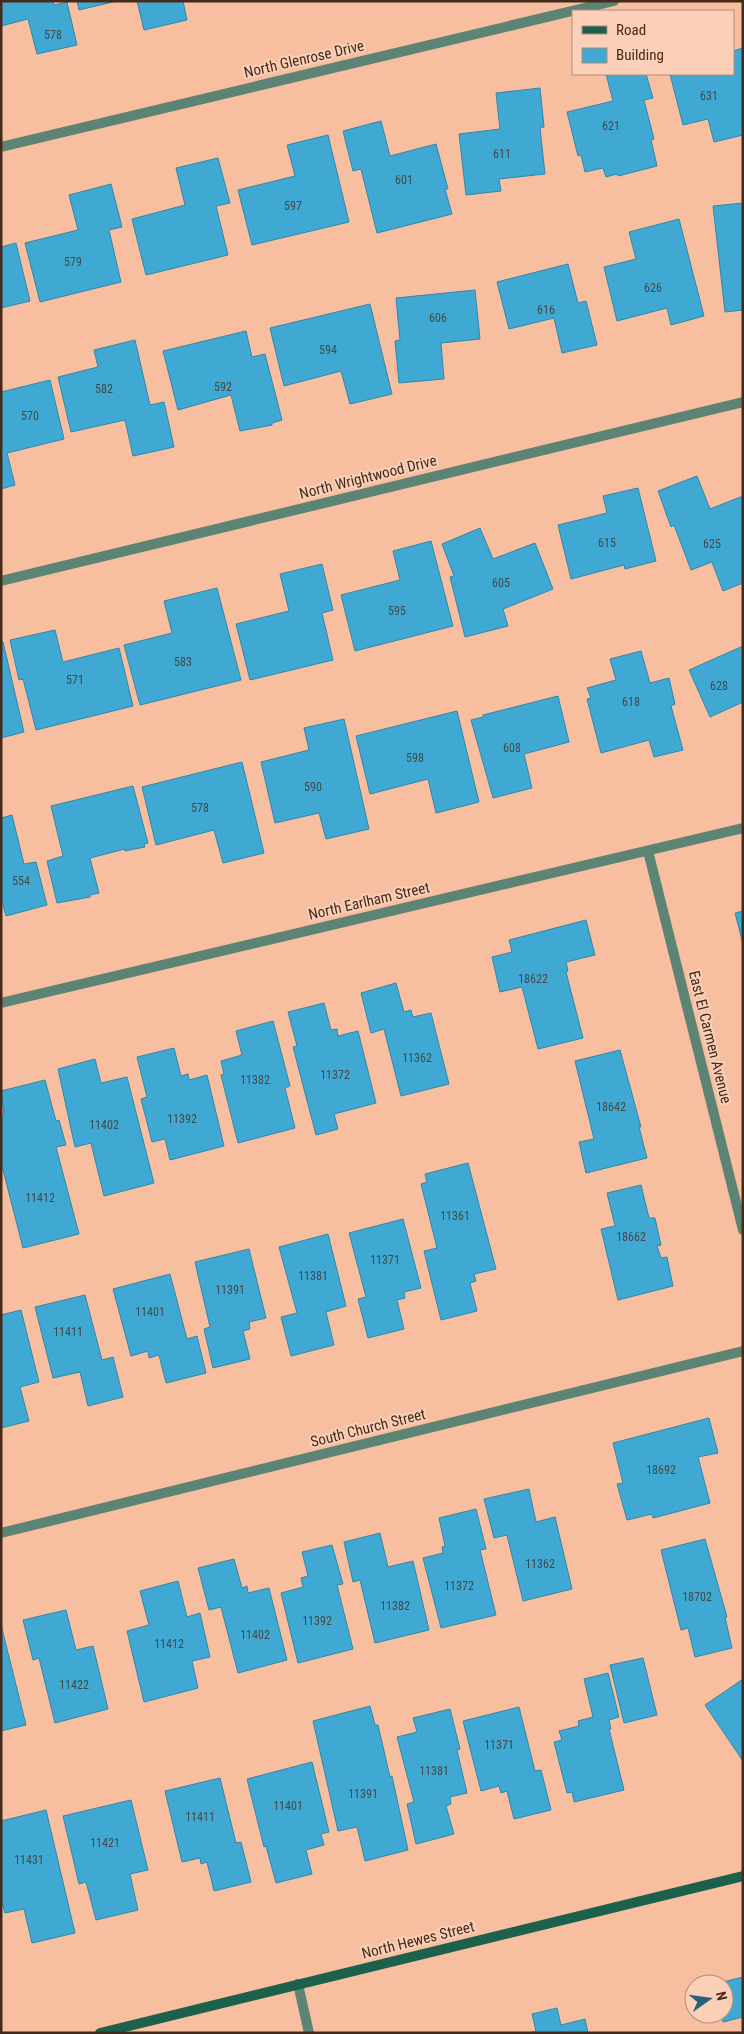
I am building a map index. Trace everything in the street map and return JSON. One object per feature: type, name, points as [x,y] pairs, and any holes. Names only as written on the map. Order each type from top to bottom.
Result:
[{"type":"main road","name":"North Hewes Street","points":[[100,2033],[743,1876]]},
{"type":"street","name":"North Glenrose Drive","points":[[576,10],[614,1]]},
{"type":"street","name":"North Glenrose Drive","points":[[1,147],[572,11]]},
{"type":"street","name":"North Wrightwood Drive","points":[[1,581],[743,402]]},
{"type":"street","name":"North Earlham Street","points":[[1,1004],[743,828]]},
{"type":"street","name":"East El Carmen Avenue","points":[[648,851],[742,1226]]},
{"type":"street","name":"South Church Street","points":[[1,1533],[743,1351]]},
{"type":"street","points":[[298,1984],[309,2033]]},
{"type":"building","points":[[1,1],[53,1],[54,5],[67,2],[77,45],[37,54],[28,19],[1,26]]},
{"type":"building","points":[[77,1],[117,1],[79,10]]},
{"type":"building","points":[[137,1],[183,1],[187,20],[144,30]]},
{"type":"building","points":[[743,48],[743,135],[714,142],[708,119],[683,125],[670,75],[734,75],[734,51]]},
{"type":"building","points":[[606,75],[646,75],[653,98],[644,100],[654,139],[651,140],[657,166],[618,176],[617,174],[606,177],[603,168],[585,172],[581,155],[578,156],[567,112],[613,101]]},
{"type":"building","points":[[540,88],[544,127],[540,128],[545,174],[499,179],[501,191],[466,195],[459,134],[500,129],[496,93]]},
{"type":"building","points":[[381,121],[390,156],[436,144],[448,189],[445,189],[452,214],[377,233],[361,169],[353,171],[343,131]]},
{"type":"building","points":[[328,135],[349,222],[252,245],[238,190],[295,176],[287,145]]},
{"type":"building","points":[[218,158],[230,203],[216,206],[228,255],[146,275],[132,219],[185,205],[176,168]]},
{"type":"building","points":[[111,184],[122,227],[109,230],[121,282],[40,302],[25,243],[78,230],[69,195]]},
{"type":"building","points":[[743,203],[743,310],[725,312],[713,206]]},
{"type":"building","points":[[679,219],[704,316],[671,325],[667,308],[617,321],[604,267],[636,259],[629,232]]},
{"type":"building","points":[[16,243],[30,301],[1,308],[1,247]]},
{"type":"building","points":[[568,264],[578,303],[586,301],[597,345],[562,353],[554,318],[509,329],[497,282]]},
{"type":"building","points":[[475,290],[480,339],[441,343],[444,379],[399,383],[395,341],[400,340],[396,298]]},
{"type":"building","points":[[370,304],[392,394],[350,404],[341,371],[284,386],[270,328]]},
{"type":"building","points":[[246,331],[252,357],[265,354],[282,420],[272,423],[272,425],[240,431],[231,395],[178,410],[163,351]]},
{"type":"building","points":[[135,340],[150,405],[164,402],[174,447],[133,456],[125,420],[71,432],[58,377],[98,367],[94,350]]},
{"type":"building","points":[[50,380],[64,439],[7,453],[15,485],[1,489],[1,392]]},
{"type":"building","points":[[697,476],[710,509],[743,496],[743,583],[723,591],[712,562],[691,570],[674,525],[671,527],[658,491]]},
{"type":"building","points":[[638,488],[656,561],[625,569],[624,565],[571,579],[558,525],[607,513],[603,496]]},
{"type":"building","points":[[480,528],[493,559],[535,543],[553,589],[503,609],[508,626],[465,637],[450,577],[454,576],[442,544]]},
{"type":"building","points":[[431,541],[453,626],[355,651],[341,595],[400,580],[393,551]]},
{"type":"building","points":[[322,564],[333,610],[322,613],[333,660],[250,680],[236,624],[289,611],[280,574]]},
{"type":"building","points":[[217,588],[241,680],[140,705],[124,645],[172,633],[164,601]]},
{"type":"building","points":[[55,630],[63,662],[119,648],[133,706],[36,730],[23,679],[19,680],[10,640]]},
{"type":"building","points":[[1,642],[3,642],[24,732],[1,738]]},
{"type":"building","points":[[743,646],[743,702],[710,717],[689,670]]},
{"type":"building","points":[[641,651],[650,683],[669,678],[675,704],[671,706],[683,750],[654,757],[649,740],[601,753],[587,699],[591,698],[587,688],[616,680],[610,659]]},
{"type":"building","points":[[558,696],[569,742],[524,754],[532,788],[493,798],[471,720],[483,717],[483,715]]},
{"type":"building","points":[[457,711],[479,802],[436,813],[428,779],[370,794],[356,736]]},
{"type":"building","points":[[344,719],[369,829],[326,839],[319,813],[275,823],[261,762],[309,750],[304,728]]},
{"type":"building","points":[[242,762],[264,853],[223,863],[214,830],[156,845],[142,787]]},
{"type":"building","points":[[133,786],[148,843],[144,844],[145,847],[125,851],[125,849],[90,858],[99,893],[90,895],[90,897],[57,903],[47,861],[63,856],[51,806]]},
{"type":"building","points":[[12,815],[24,864],[36,862],[47,905],[6,916],[1,897],[1,818]]},
{"type":"building","points":[[743,911],[743,944],[735,913]]},
{"type":"building","points":[[586,920],[595,955],[566,962],[568,971],[566,972],[583,1038],[538,1049],[522,987],[500,992],[492,957],[512,952],[509,940]]},
{"type":"building","points":[[396,983],[404,1012],[411,1010],[413,1017],[431,1013],[449,1084],[401,1096],[384,1029],[371,1033],[361,993]]},
{"type":"building","points":[[324,1003],[331,1030],[337,1029],[338,1036],[358,1031],[376,1103],[334,1114],[338,1129],[316,1135],[293,1047],[297,1046],[288,1012]]},
{"type":"building","points":[[273,1021],[290,1086],[285,1088],[295,1128],[238,1143],[221,1075],[224,1074],[221,1061],[242,1055],[236,1031]]},
{"type":"building","points":[[174,1048],[181,1076],[188,1074],[189,1080],[207,1075],[224,1146],[170,1160],[165,1139],[152,1142],[141,1099],[147,1097],[137,1057]]},
{"type":"building","points":[[620,1050],[641,1127],[639,1127],[647,1158],[586,1173],[579,1142],[594,1139],[575,1061]]},
{"type":"building","points":[[95,1059],[101,1083],[127,1077],[154,1183],[104,1196],[91,1143],[75,1147],[58,1069]]},
{"type":"building","points":[[45,1080],[56,1121],[59,1120],[66,1145],[56,1147],[79,1234],[23,1248],[1,1162],[1,1115],[4,1114],[1,1091]]},
{"type":"building","points":[[468,1163],[496,1269],[474,1274],[476,1281],[470,1283],[477,1311],[441,1320],[424,1251],[437,1248],[421,1184],[427,1182],[425,1174]]},
{"type":"building","points":[[641,1185],[649,1218],[655,1218],[661,1245],[657,1246],[661,1258],[667,1257],[673,1286],[618,1300],[601,1229],[615,1226],[607,1193]]},
{"type":"building","points":[[403,1219],[421,1288],[404,1292],[405,1298],[397,1300],[404,1329],[368,1338],[358,1299],[366,1297],[349,1233]]},
{"type":"building","points":[[328,1234],[346,1306],[326,1312],[334,1345],[291,1356],[281,1317],[297,1313],[279,1247]]},
{"type":"building","points":[[249,1249],[266,1318],[249,1322],[250,1329],[243,1331],[250,1359],[213,1368],[204,1329],[210,1327],[195,1262]]},
{"type":"building","points":[[170,1274],[187,1339],[197,1336],[206,1373],[166,1383],[159,1355],[149,1358],[148,1351],[131,1356],[113,1289]]},
{"type":"building","points":[[85,1295],[102,1360],[113,1357],[123,1397],[88,1406],[80,1372],[53,1378],[35,1307]]},
{"type":"building","points":[[21,1310],[39,1382],[20,1387],[29,1421],[1,1428],[1,1315]]},
{"type":"building","points":[[709,1418],[718,1453],[698,1457],[710,1503],[653,1518],[652,1514],[627,1520],[617,1484],[623,1483],[613,1443]]},
{"type":"building","points":[[529,1489],[536,1522],[555,1517],[572,1589],[523,1601],[507,1535],[494,1538],[484,1499]]},
{"type":"building","points":[[476,1509],[486,1549],[480,1550],[496,1615],[441,1628],[423,1558],[443,1553],[442,1547],[445,1546],[439,1518]]},
{"type":"building","points":[[380,1533],[388,1567],[413,1561],[429,1630],[375,1643],[360,1580],[353,1582],[344,1542]]},
{"type":"building","points":[[705,1539],[727,1617],[725,1617],[732,1648],[695,1657],[688,1628],[681,1630],[661,1550]]},
{"type":"building","points":[[332,1545],[343,1584],[337,1585],[353,1649],[298,1663],[281,1593],[303,1587],[301,1578],[308,1576],[302,1552]]},
{"type":"building","points":[[234,1559],[242,1588],[247,1586],[248,1593],[269,1588],[287,1660],[238,1673],[221,1607],[209,1610],[198,1568]]},
{"type":"building","points":[[178,1581],[187,1617],[200,1613],[210,1657],[192,1661],[198,1688],[144,1702],[127,1631],[149,1625],[140,1591]]},
{"type":"building","points":[[66,1610],[76,1650],[93,1646],[108,1709],[55,1723],[39,1658],[33,1660],[23,1620]]},
{"type":"building","points":[[1,1625],[26,1725],[1,1731]]},
{"type":"building","points":[[643,1658],[657,1715],[624,1723],[610,1665]]},
{"type":"building","points":[[608,1673],[619,1717],[609,1720],[611,1729],[609,1729],[624,1790],[574,1802],[572,1792],[567,1793],[554,1742],[562,1740],[559,1731],[579,1726],[578,1721],[593,1717],[584,1679]]},
{"type":"building","points":[[743,1679],[743,1761],[705,1705]]},
{"type":"building","points":[[370,1706],[375,1725],[378,1725],[390,1777],[392,1776],[408,1850],[365,1861],[357,1827],[338,1831],[313,1721]]},
{"type":"building","points":[[519,1707],[535,1771],[541,1770],[551,1810],[514,1819],[507,1791],[501,1793],[499,1786],[481,1791],[463,1721]]},
{"type":"building","points":[[450,1709],[460,1749],[457,1750],[467,1793],[450,1797],[451,1804],[446,1806],[454,1834],[416,1844],[407,1804],[414,1802],[397,1737],[417,1732],[413,1718]]},
{"type":"building","points":[[312,1762],[329,1832],[321,1834],[324,1845],[306,1850],[312,1874],[276,1883],[266,1846],[264,1847],[247,1779]]},
{"type":"building","points":[[220,1778],[236,1843],[241,1842],[251,1882],[214,1891],[207,1862],[201,1864],[200,1858],[182,1862],[165,1791]]},
{"type":"building","points":[[131,1800],[148,1870],[130,1874],[138,1910],[96,1920],[86,1882],[79,1884],[63,1816]]},
{"type":"building","points":[[46,1810],[75,1933],[32,1943],[24,1909],[5,1913],[1,1899],[1,1821]]},
{"type":"building","points":[[743,1977],[743,2017],[734,2019],[734,1979]]},
{"type":"building","points":[[557,2008],[561,2025],[585,2019],[588,2033],[529,2033],[536,2031],[532,2014]]}]
